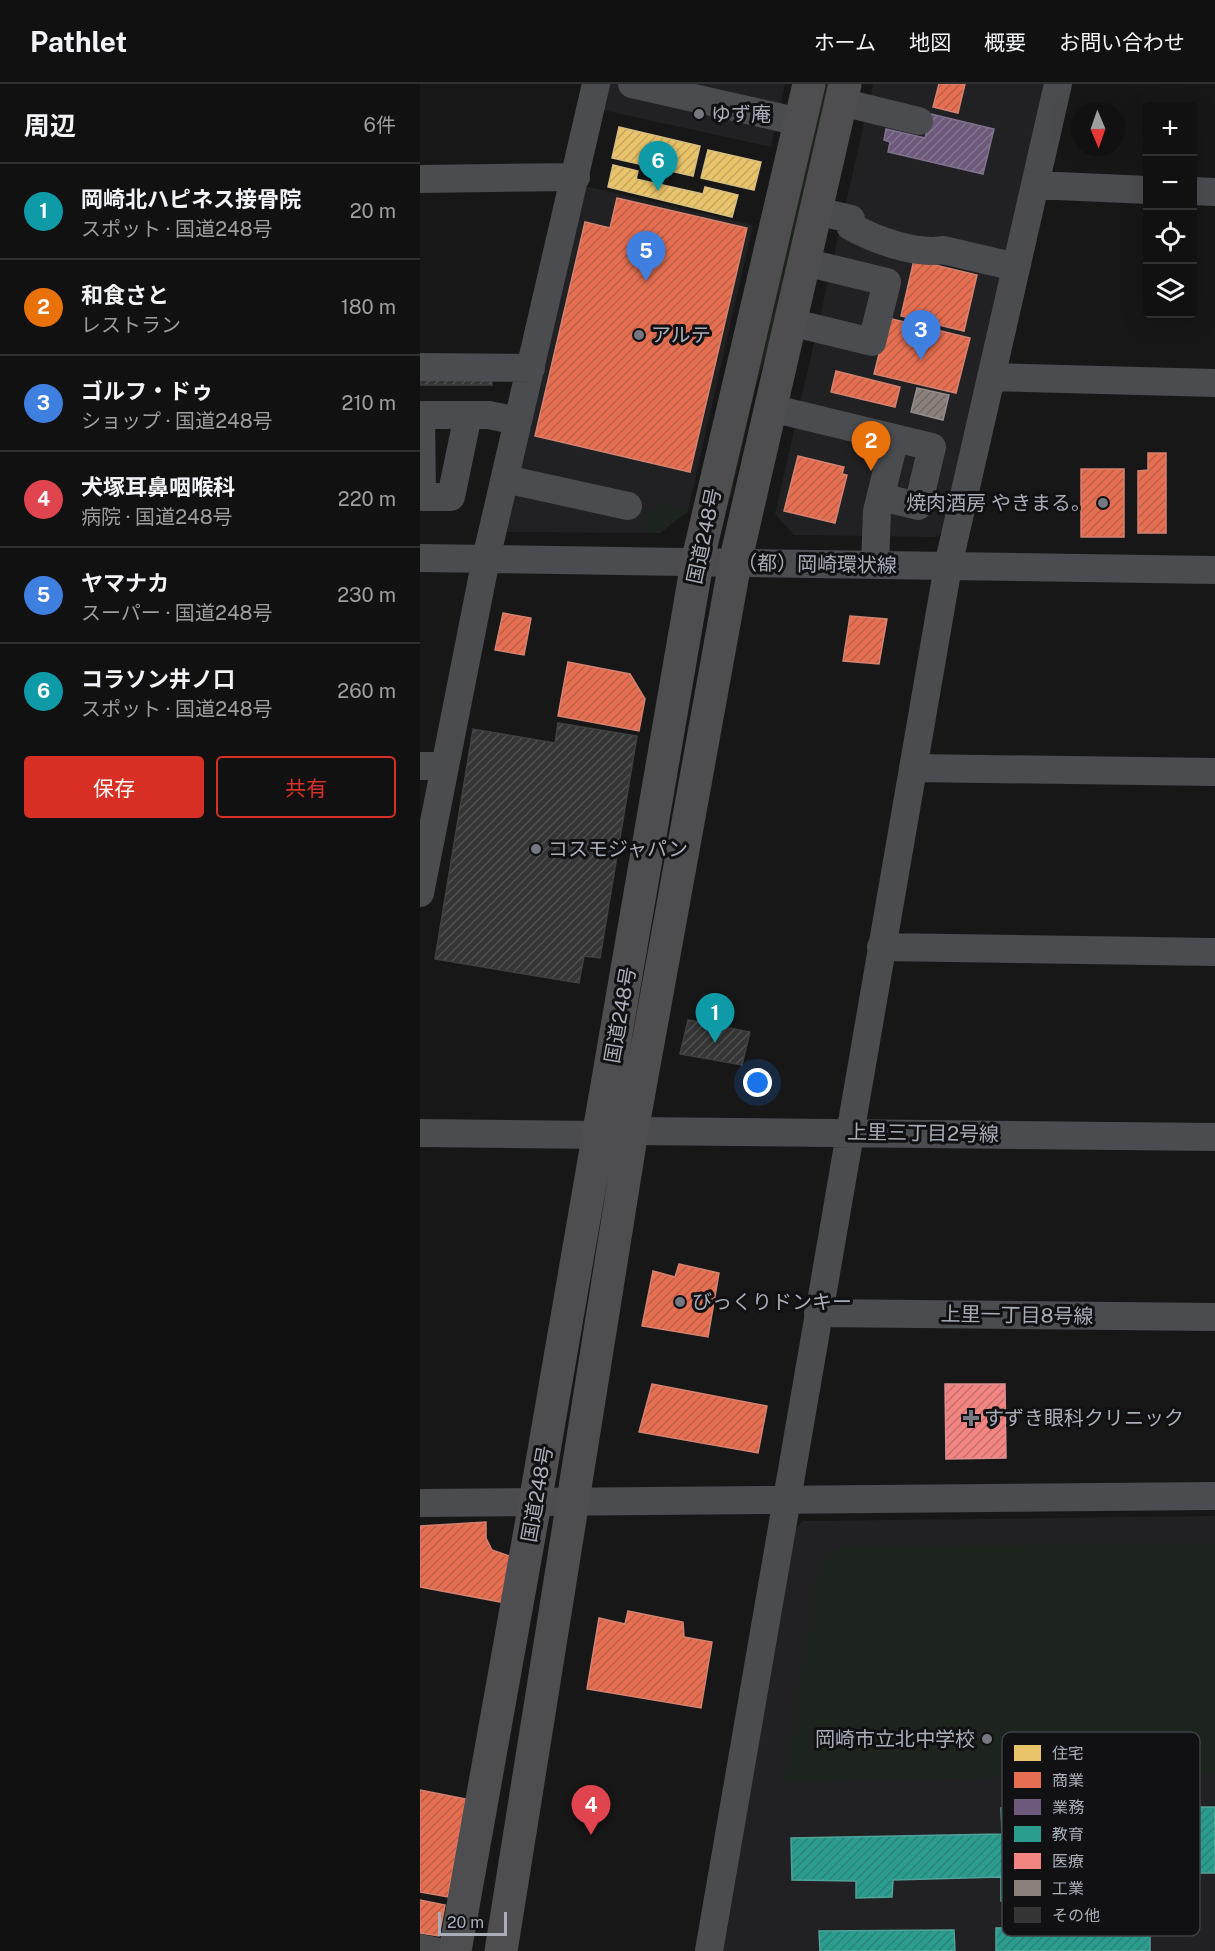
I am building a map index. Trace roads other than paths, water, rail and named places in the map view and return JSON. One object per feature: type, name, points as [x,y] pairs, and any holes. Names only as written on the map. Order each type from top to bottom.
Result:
[{"type":"highway","name":"国道248号","points":[[455,1951],[536,1503],[697,563],[809,84]]},
{"type":"highway","name":"国道248号","points":[[501,1951],[632,1131],[735,563],[843,93]]},
{"type":"street","points":[[420,893],[432,766],[486,559],[596,84]]},
{"type":"street","points":[[709,1951],[880,947],[948,566],[1058,84]]},
{"type":"street","points":[[649,86],[800,122]]},
{"type":"street","points":[[843,93],[919,121]]},
{"type":"street","points":[[420,179],[576,177]]},
{"type":"street","points":[[1035,185],[1143,189]]},
{"type":"street","points":[[1197,191],[1215,192]]},
{"type":"street","points":[[816,211],[851,219],[850,225],[873,238],[933,252],[943,250],[1016,267]]},
{"type":"street","points":[[790,322],[872,342],[887,282],[804,262]]},
{"type":"street","points":[[420,367],[531,368]]},
{"type":"street","points":[[991,377],[1215,383]]},
{"type":"street","points":[[771,408],[932,447],[918,506],[881,497]]},
{"type":"street","points":[[468,415],[451,497],[422,497],[421,415],[468,415],[489,415],[518,421]]},
{"type":"street","points":[[875,565],[877,511],[895,438]]},
{"type":"street","points":[[505,479],[628,506]]},
{"type":"street","name":"（都）岡崎環状線","points":[[420,558],[1215,570]]},
{"type":"street","points":[[913,768],[1215,772]]},
{"type":"street","points":[[880,947],[1215,952]]},
{"type":"street","name":"上里三丁目2号線","points":[[632,1131],[1215,1137]]},
{"type":"street","points":[[420,1132],[600,1135]]},
{"type":"street","name":"上里一丁目8号線","points":[[818,1313],[1215,1317]]},
{"type":"street","points":[[420,1503],[1215,1496]]},
{"type":"street","points":[[420,1948],[434,1951]]},
{"type":"place","name":"ゆず庵","points":[[699,114]]},
{"type":"place","name":"コラソン井ノ口","points":[[658,191]]},
{"type":"place","name":"ヤマナカ","points":[[646,281]]},
{"type":"place","name":"アルテ","points":[[639,335]]},
{"type":"place","name":"ゴルフ・ドゥ","points":[[921,360]]},
{"type":"place","name":"和食さと","points":[[871,471]]},
{"type":"place","name":"焼肉酒房 やきまる。","points":[[1103,503]]},
{"type":"place","name":"コスモジャパン","points":[[536,849]]},
{"type":"place","name":"岡崎北ハピネス接骨院","points":[[715,1043]]},
{"type":"place","name":"びっくりドンキー","points":[[680,1302]]},
{"type":"place","name":"すずき眼科クリニック","points":[[971,1418]]},
{"type":"place","name":"岡崎市立北中学校","points":[[987,1739]]},
{"type":"place","name":"犬塚耳鼻咽喉科","points":[[591,1835]]}]
